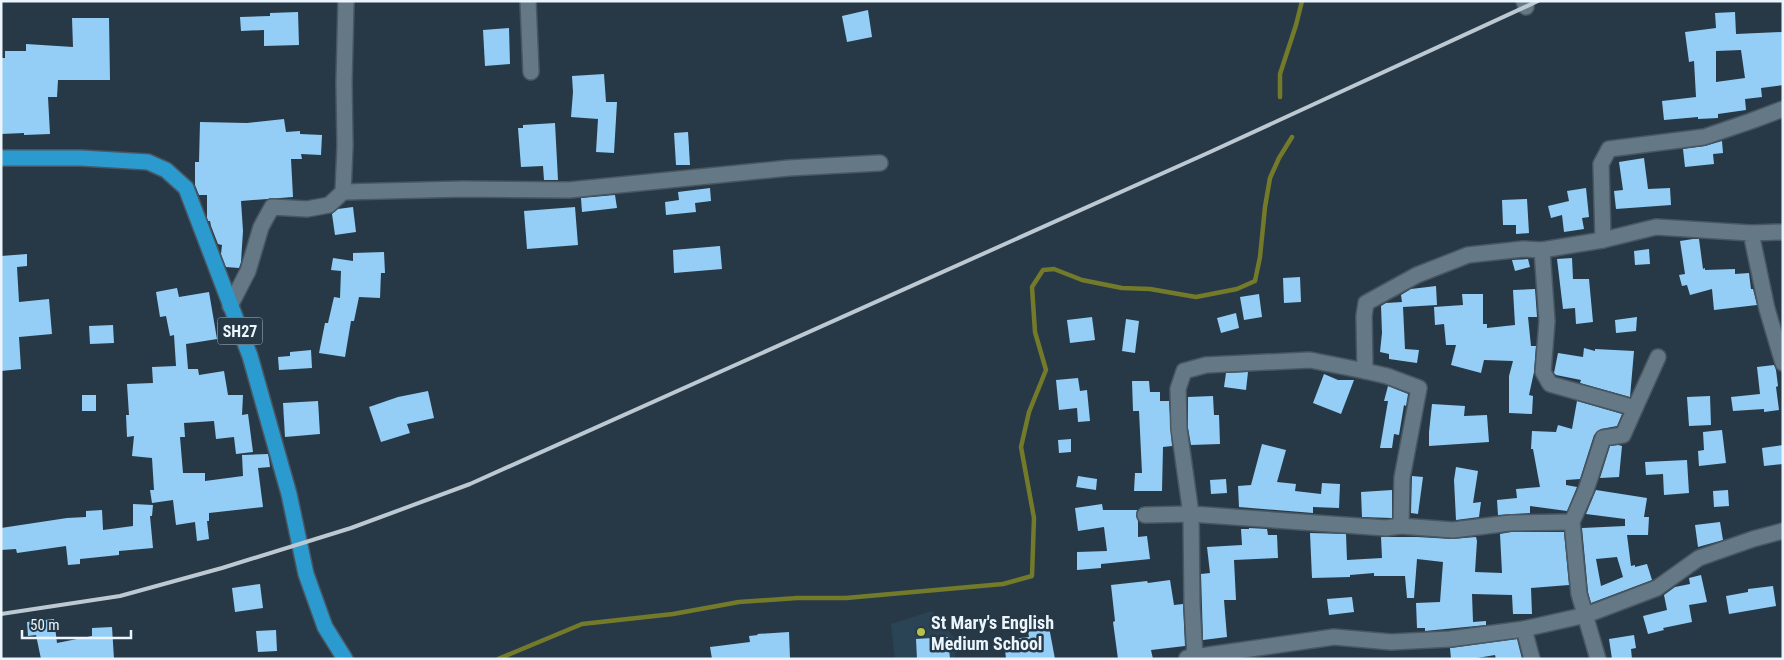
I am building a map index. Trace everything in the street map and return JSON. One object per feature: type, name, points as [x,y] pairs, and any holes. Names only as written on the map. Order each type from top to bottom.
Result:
[{"type":"main road","name":"SH27","points":[[1,158],[124,159],[148,162],[166,170],[186,188],[250,356],[289,494],[306,574],[325,628],[344,659]]},
{"type":"street","points":[[343,192],[346,1]]},
{"type":"street","points":[[528,1],[531,72]]},
{"type":"street","points":[[1603,240],[1601,164],[1609,149],[1704,137],[1751,122],[1783,109]]},
{"type":"street","points":[[230,306],[248,271],[261,227],[272,207],[307,209],[329,205],[343,192],[463,189],[569,190],[789,168],[880,163]]},
{"type":"street","points":[[1365,370],[1364,316],[1366,303],[1417,275],[1468,255],[1523,249],[1542,250],[1603,240],[1656,227],[1751,233],[1783,232]]},
{"type":"street","points":[[1751,233],[1767,309],[1783,363]]},
{"type":"street","points":[[1542,250],[1547,321],[1543,372],[1547,382],[1635,408]]},
{"type":"street","points":[[1598,659],[1579,594],[1572,522],[1586,490],[1603,438],[1623,435],[1658,357]]},
{"type":"street","points":[[1401,526],[1402,478],[1419,388],[1365,370],[1310,360],[1206,365],[1184,371],[1178,389],[1179,428],[1192,514],[1191,658],[1334,637],[1391,642],[1450,639],[1524,629],[1586,616],[1657,588],[1699,558],[1753,539],[1783,531]]},
{"type":"street","points":[[1145,515],[1192,514],[1386,528],[1401,526],[1453,530],[1510,523],[1572,522]]},
{"type":"street","points":[[1524,629],[1532,659]]},
{"type":"shaded area","name":"St Mary's English Medium School","points":[[932,611],[956,640],[955,659],[895,659],[891,624]]},
{"type":"building","points":[[868,10],[872,37],[847,42],[842,16]]},
{"type":"building","points":[[298,12],[299,45],[264,46],[264,30],[241,31],[240,17],[270,16],[270,13]]},
{"type":"building","points":[[1735,12],[1736,34],[1782,32],[1783,85],[1761,88],[1762,97],[1745,99],[1746,110],[1718,114],[1718,118],[1698,119],[1698,117],[1664,120],[1662,101],[1696,97],[1694,61],[1689,62],[1685,32],[1716,28],[1715,13]],"holes":[[[1741,50],[1745,78],[1716,82],[1716,51]]]},
{"type":"building","points":[[72,18],[109,18],[110,80],[58,80],[57,97],[48,97],[50,134],[1,134],[1,58],[5,58],[5,51],[26,51],[26,44],[73,47]]},
{"type":"building","points":[[509,28],[510,64],[485,66],[483,30]]},
{"type":"building","points":[[604,74],[606,102],[617,102],[614,153],[596,152],[598,119],[571,117],[572,76]]},
{"type":"building","points":[[284,119],[286,132],[300,131],[300,134],[322,135],[321,155],[301,154],[302,159],[291,159],[293,197],[241,201],[243,231],[241,262],[239,268],[226,267],[221,254],[222,245],[218,244],[210,221],[207,218],[207,195],[199,195],[195,185],[195,162],[199,162],[200,122],[247,123]]},
{"type":"building","points":[[555,123],[558,180],[544,180],[543,166],[521,167],[518,128],[523,128],[523,125]]},
{"type":"building","points":[[688,132],[690,165],[676,165],[674,133]]},
{"type":"building","points":[[1722,141],[1723,153],[1713,154],[1714,164],[1685,167],[1683,149]]},
{"type":"building","points":[[1644,158],[1648,189],[1670,188],[1671,205],[1616,209],[1614,191],[1623,190],[1619,162]]},
{"type":"building","points":[[710,188],[711,201],[695,203],[696,212],[666,215],[665,202],[679,200],[678,192]]},
{"type":"building","points":[[1586,188],[1589,217],[1582,218],[1584,229],[1564,232],[1562,215],[1551,218],[1548,206],[1569,201],[1567,191]]},
{"type":"building","points":[[615,195],[617,208],[582,212],[581,198]]},
{"type":"building","points":[[1527,199],[1529,233],[1516,234],[1516,225],[1503,225],[1502,200]]},
{"type":"building","points":[[353,207],[356,232],[335,235],[332,214],[338,209]]},
{"type":"building","points":[[575,207],[578,245],[527,249],[524,211]]},
{"type":"building","points":[[1699,239],[1703,269],[1735,269],[1735,274],[1749,273],[1751,289],[1753,289],[1757,305],[1714,310],[1712,289],[1690,295],[1687,285],[1682,286],[1679,275],[1685,274],[1680,241]]},
{"type":"building","points":[[720,246],[722,269],[674,273],[673,250]]},
{"type":"building","points":[[1649,249],[1650,264],[1635,265],[1634,251]]},
{"type":"building","points":[[384,252],[385,273],[381,273],[380,298],[359,297],[354,321],[351,321],[345,357],[319,353],[325,323],[328,323],[334,297],[340,298],[341,271],[331,270],[333,258],[353,261],[353,253]]},
{"type":"building","points":[[27,254],[27,266],[17,267],[19,302],[49,299],[52,334],[19,337],[21,369],[1,371],[1,256]]},
{"type":"building","points":[[1572,258],[1573,279],[1589,279],[1593,322],[1576,324],[1575,308],[1563,309],[1557,259]]},
{"type":"building","points":[[1528,259],[1530,267],[1515,271],[1512,260]]},
{"type":"building","points":[[1300,277],[1301,302],[1284,303],[1283,278]]},
{"type":"building","points":[[1436,286],[1437,305],[1403,307],[1405,349],[1419,350],[1417,363],[1389,359],[1389,354],[1380,352],[1382,333],[1381,306],[1386,303],[1402,302],[1401,295],[1411,289]]},
{"type":"building","points":[[177,288],[179,297],[209,292],[217,339],[186,344],[188,369],[198,369],[199,375],[224,371],[228,395],[243,395],[242,415],[248,414],[253,452],[236,454],[234,437],[216,439],[214,421],[184,423],[185,437],[180,437],[183,473],[205,473],[205,481],[243,476],[242,455],[268,454],[270,467],[258,468],[263,507],[209,513],[209,521],[207,521],[209,539],[197,541],[195,522],[176,525],[173,500],[152,503],[150,490],[154,490],[152,458],[132,456],[134,436],[127,437],[126,415],[129,415],[127,384],[153,383],[152,367],[176,366],[174,335],[170,336],[166,316],[160,317],[156,292]]},
{"type":"building","points":[[1535,289],[1537,317],[1528,317],[1531,346],[1536,346],[1534,372],[1529,395],[1533,396],[1532,414],[1509,413],[1509,376],[1513,361],[1484,360],[1481,373],[1451,365],[1456,345],[1446,345],[1444,324],[1435,325],[1434,307],[1463,305],[1462,294],[1483,294],[1483,324],[1487,324],[1487,328],[1515,325],[1513,290]]},
{"type":"building","points":[[1259,294],[1262,317],[1244,320],[1240,297]]},
{"type":"building","points":[[1236,313],[1239,328],[1221,333],[1217,318]]},
{"type":"building","points":[[1092,317],[1095,340],[1070,343],[1067,320]]},
{"type":"building","points":[[1637,317],[1636,331],[1616,333],[1615,320]]},
{"type":"building","points":[[1126,319],[1139,321],[1135,353],[1122,351]]},
{"type":"building","points":[[113,325],[114,343],[90,344],[89,326]]},
{"type":"building","points":[[1584,348],[1595,351],[1595,349],[1634,351],[1630,397],[1580,383],[1581,380],[1554,373],[1558,353],[1583,357]]},
{"type":"building","points":[[311,350],[312,368],[279,370],[278,357],[290,356],[290,352]]},
{"type":"building","points":[[1774,365],[1778,386],[1776,387],[1779,410],[1764,412],[1764,409],[1733,411],[1731,397],[1760,394],[1757,367]]},
{"type":"building","points":[[1248,372],[1246,390],[1224,387],[1226,373]]},
{"type":"building","points":[[1324,374],[1338,380],[1354,380],[1341,414],[1313,403]]},
{"type":"building","points":[[1078,378],[1080,391],[1087,390],[1090,421],[1078,422],[1077,408],[1059,410],[1056,380]]},
{"type":"building","points":[[1132,381],[1149,381],[1150,392],[1160,392],[1160,401],[1169,401],[1172,446],[1163,447],[1162,491],[1134,491],[1135,473],[1142,473],[1139,411],[1133,411]]},
{"type":"building","points":[[1388,386],[1408,394],[1406,406],[1404,405],[1399,435],[1394,434],[1392,448],[1380,448],[1388,401],[1384,401]]},
{"type":"building","points":[[428,391],[434,418],[407,424],[410,433],[381,442],[369,407],[398,397]]},
{"type":"building","points":[[82,395],[96,395],[96,411],[82,411]]},
{"type":"building","points":[[1213,396],[1214,415],[1219,415],[1220,444],[1191,445],[1188,428],[1188,397]]},
{"type":"building","points":[[1710,396],[1711,425],[1689,426],[1687,397]]},
{"type":"building","points":[[318,401],[320,434],[285,437],[283,403]]},
{"type":"building","points":[[1577,401],[1622,414],[1617,426],[1601,429],[1594,435],[1580,479],[1566,480],[1566,485],[1577,487],[1567,511],[1530,506],[1530,513],[1498,515],[1497,500],[1517,498],[1516,489],[1540,487],[1533,449],[1531,449],[1532,431],[1556,432],[1558,425],[1572,429]]},
{"type":"building","points":[[1432,404],[1465,406],[1464,416],[1487,415],[1489,442],[1429,446]]},
{"type":"building","points":[[1722,430],[1726,463],[1699,466],[1698,451],[1704,450],[1703,432]]},
{"type":"building","points":[[1071,439],[1071,452],[1059,453],[1058,440]]},
{"type":"building","points":[[1262,444],[1286,450],[1277,482],[1296,484],[1295,491],[1321,494],[1322,483],[1340,484],[1339,508],[1313,507],[1313,513],[1239,507],[1238,486],[1251,485]]},
{"type":"building","points":[[1783,445],[1783,464],[1764,466],[1762,448]]},
{"type":"building","points":[[1610,446],[1622,446],[1619,477],[1600,478]]},
{"type":"building","points":[[1687,460],[1689,493],[1664,495],[1663,474],[1646,475],[1645,462]]},
{"type":"building","points":[[1456,467],[1478,471],[1473,503],[1481,502],[1479,517],[1456,520],[1454,480]]},
{"type":"building","points":[[1078,476],[1097,479],[1096,490],[1076,487]]},
{"type":"building","points":[[1412,476],[1423,477],[1418,514],[1411,513]]},
{"type":"building","points":[[1226,479],[1227,493],[1211,494],[1210,480]]},
{"type":"building","points":[[1392,490],[1392,518],[1362,517],[1361,492]]},
{"type":"building","points":[[1596,490],[1647,498],[1644,517],[1649,517],[1648,535],[1627,535],[1631,566],[1647,564],[1652,580],[1591,603],[1588,592],[1582,528],[1625,526],[1625,519],[1586,514]],"holes":[[[1617,557],[1623,577],[1601,586],[1596,559]]]},
{"type":"building","points":[[1728,490],[1729,506],[1714,507],[1713,491]]},
{"type":"building","points":[[133,504],[153,505],[152,516],[150,516],[153,548],[119,551],[119,555],[80,559],[80,564],[68,565],[66,546],[17,553],[16,549],[1,550],[1,528],[86,517],[86,511],[102,510],[103,530],[133,526]]},
{"type":"building","points":[[1102,504],[1103,510],[1137,510],[1138,537],[1147,536],[1150,559],[1101,564],[1101,568],[1077,570],[1077,552],[1107,551],[1104,527],[1078,531],[1075,508]]},
{"type":"building","points":[[1720,522],[1723,540],[1698,547],[1695,525]]},
{"type":"building","points":[[1241,529],[1267,529],[1268,535],[1277,535],[1278,558],[1234,560],[1236,600],[1224,600],[1227,637],[1203,640],[1201,574],[1210,573],[1207,547],[1242,545]]},
{"type":"building","points":[[1511,532],[1564,532],[1569,585],[1531,588],[1532,614],[1513,614],[1512,595],[1472,594],[1473,622],[1486,621],[1486,625],[1425,631],[1425,628],[1417,628],[1416,603],[1440,602],[1443,562],[1417,559],[1414,598],[1407,598],[1405,576],[1374,576],[1374,573],[1350,575],[1350,577],[1312,578],[1310,533],[1346,534],[1347,560],[1382,558],[1381,537],[1452,539],[1476,537],[1475,572],[1502,573],[1500,534]]},
{"type":"building","points":[[1701,575],[1707,602],[1689,605],[1692,622],[1663,628],[1664,630],[1648,634],[1643,616],[1667,610],[1664,595],[1675,587],[1690,584],[1689,578]]},
{"type":"building","points":[[1170,580],[1174,605],[1183,604],[1185,646],[1151,650],[1153,659],[1118,659],[1111,585]]},
{"type":"building","points":[[260,584],[263,608],[235,612],[232,588]]},
{"type":"building","points":[[1773,586],[1776,606],[1729,614],[1726,596],[1748,592],[1748,589]]},
{"type":"building","points":[[1352,597],[1354,612],[1329,615],[1327,599]]},
{"type":"building","points":[[54,619],[57,643],[92,636],[92,628],[112,627],[114,659],[41,659],[36,635],[28,636],[27,622]]},
{"type":"building","points":[[1049,627],[1055,659],[1006,659],[1004,640],[1029,637],[1028,631]]},
{"type":"building","points":[[276,630],[277,651],[258,652],[256,631]]},
{"type":"building","points":[[789,632],[790,658],[712,659],[710,647],[750,642],[749,636],[757,634]]},
{"type":"building","points":[[1634,635],[1636,648],[1631,649],[1632,659],[1612,659],[1609,639]]},
{"type":"building","points":[[948,637],[950,659],[917,659],[916,639]]},
{"type":"building","points":[[1517,639],[1522,659],[1496,659],[1495,655],[1471,659],[1451,659],[1450,648]]},
{"type":"waterway","points":[[1280,97],[1280,74],[1302,1]]},
{"type":"waterway","points":[[498,659],[582,624],[673,614],[739,602],[797,598],[846,598],[1003,584],[1032,576],[1034,518],[1021,447],[1029,412],[1046,370],[1035,332],[1032,287],[1043,270],[1054,269],[1082,280],[1122,288],[1150,289],[1196,297],[1237,289],[1255,281],[1270,178],[1279,158],[1292,137]]},
{"type":"railway","points":[[1,614],[120,596],[222,568],[351,528],[470,484],[1210,152],[1538,1]]},
{"type":"place","name":"St Mary's English Medium School","points":[[921,632]]}]
